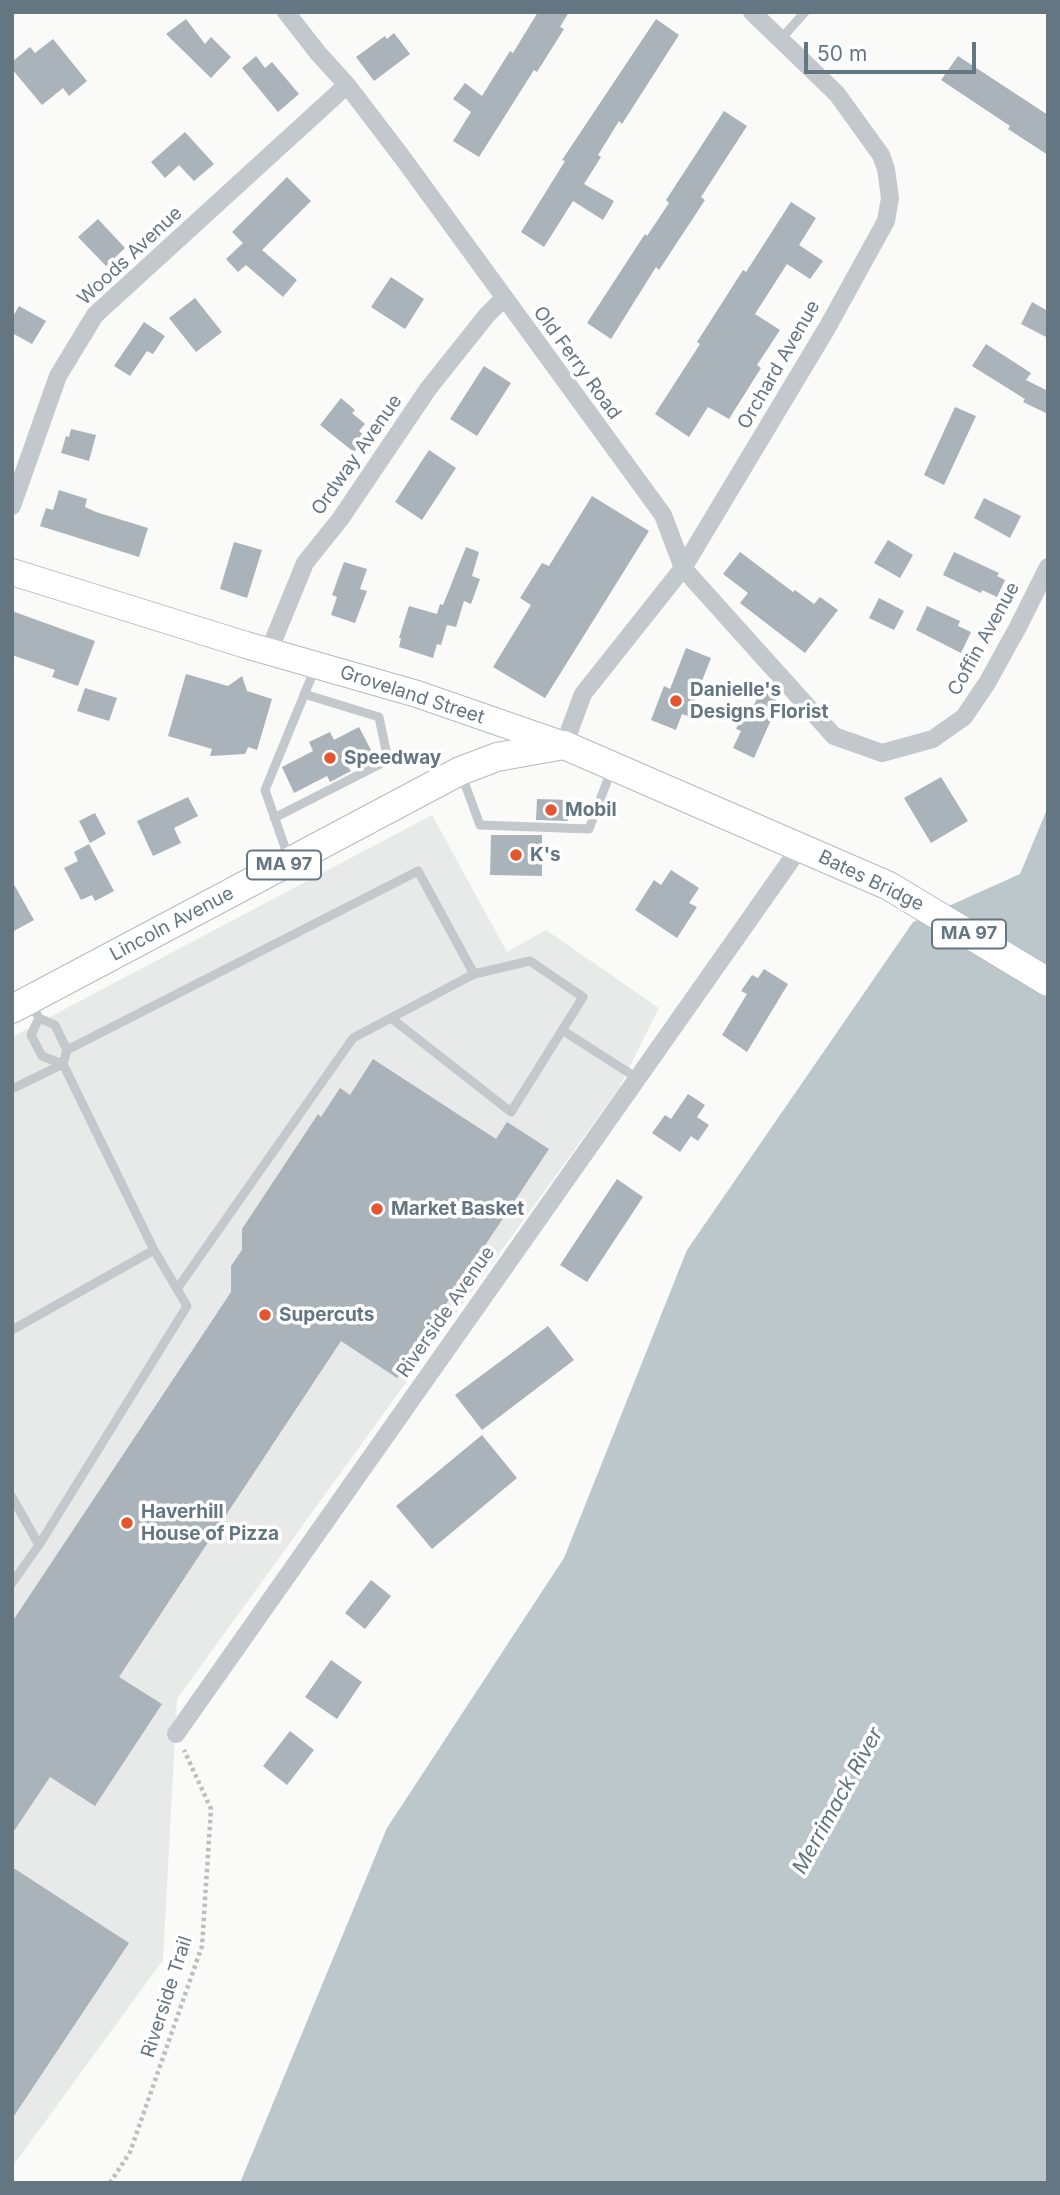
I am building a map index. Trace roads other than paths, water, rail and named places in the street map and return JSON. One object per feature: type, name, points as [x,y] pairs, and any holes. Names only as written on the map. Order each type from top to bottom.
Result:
[{"type":"main road","name":"Groveland Street","points":[[12,572],[417,694],[564,745],[801,846]]},
{"type":"main road","name":"Lincoln Avenue","points":[[27,1009],[290,862],[460,771],[497,757],[564,745]]},
{"type":"main road","name":"Bates Bridge","points":[[801,846],[889,886],[1048,982]]},
{"type":"street","name":"Old Ferry Road","points":[[286,12],[347,85],[467,244],[663,515],[683,568],[834,736]]},
{"type":"street","name":"Orchard Avenue","points":[[564,745],[583,694],[683,568],[827,328],[886,220],[890,198],[886,169],[871,139],[837,94],[752,12]]},
{"type":"street","name":"Woods Avenue","points":[[12,506],[58,376],[95,315],[347,85]]},
{"type":"street","name":"Ordway Avenue","points":[[269,651],[305,563],[341,518],[428,389],[487,315],[504,298]]},
{"type":"street","name":"Coffin Avenue","points":[[834,736],[882,753],[933,739],[964,717],[1018,627],[1048,567]]},
{"type":"street","name":"Riverside Avenue","points":[[176,1734],[801,846]]},
{"type":"lane","points":[[780,40],[805,12]]},
{"type":"lane","points":[[290,862],[265,790],[316,665]]},
{"type":"lane","points":[[274,818],[388,760],[379,717],[304,694]]},
{"type":"lane","points":[[460,771],[480,825],[589,829],[612,766]]},
{"type":"lane","points":[[67,1050],[418,871],[474,974]]},
{"type":"lane","points":[[177,1289],[353,1038],[474,974],[530,961],[583,997],[511,1112],[391,1018]]},
{"type":"lane","points":[[12,1583],[39,1545],[187,1306],[154,1250],[63,1064],[67,1050],[55,1025],[27,1009]]},
{"type":"lane","points":[[27,1009],[31,1035],[43,1056],[63,1064]]},
{"type":"lane","points":[[562,1030],[637,1078]]},
{"type":"lane","points":[[12,1090],[63,1064]]},
{"type":"lane","points":[[12,1330],[154,1250]]},
{"type":"lane","points":[[12,1497],[39,1545]]},
{"type":"water","name":"Merrimack River","points":[[1048,807],[1046,2183],[240,2183],[387,1828],[564,1558],[687,1250],[913,922],[1020,874]]},
{"type":"place","name":"Danielle's Designs Florist","points":[[676,701]]},
{"type":"place","name":"Speedway","points":[[330,758]]},
{"type":"place","name":"Mobil","points":[[551,810]]},
{"type":"place","name":"K's","points":[[516,855]]},
{"type":"place","name":"Market Basket","points":[[377,1209]]},
{"type":"place","name":"Supercuts","points":[[265,1315]]},
{"type":"place","name":"Haverhill House of Pizza","points":[[127,1523]]}]
